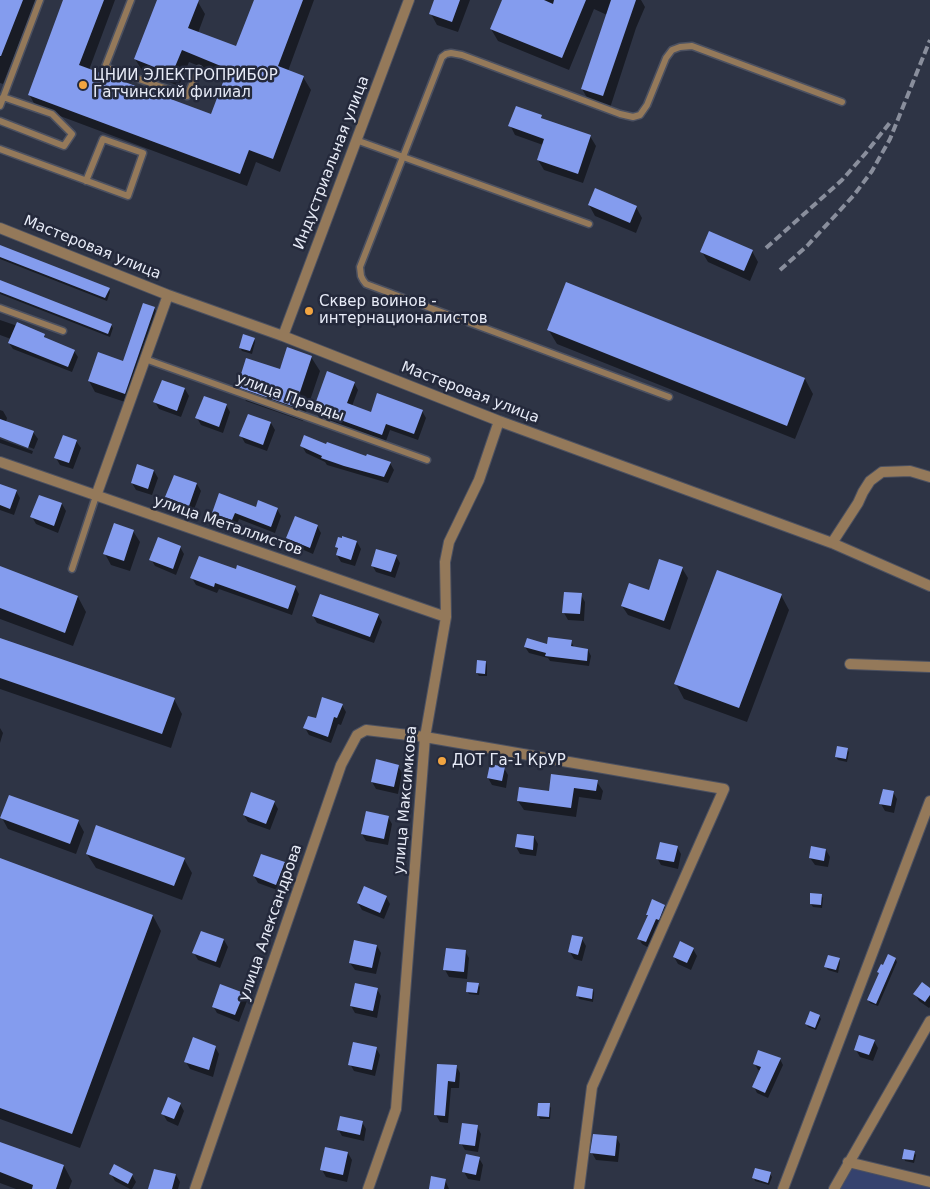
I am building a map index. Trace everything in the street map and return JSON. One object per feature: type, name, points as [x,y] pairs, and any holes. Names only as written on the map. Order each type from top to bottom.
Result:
[{"type":"street","name":"Индустриальная улица","points":[[283,336],[409,0]]},
{"type":"street","name":"Мастеровая улица","points":[[0,228],[168,295],[283,336],[499,421],[832,543],[930,586]]},
{"type":"street","points":[[96,496],[168,295]]},
{"type":"street","name":"улица Максимкова","points":[[368,1189],[396,1109],[425,737],[446,617],[445,562],[449,542],[479,480],[499,421]]},
{"type":"street","name":"улица Металлистов","points":[[0,462],[446,617]]},
{"type":"street","points":[[832,543],[858,503],[862,492],[870,481],[882,472],[910,471],[930,477]]},
{"type":"street","points":[[850,664],[930,668]]},
{"type":"street","name":"улица Александрова","points":[[195,1189],[341,765],[357,734],[366,730],[425,737],[724,789],[592,1087],[579,1189]]},
{"type":"street","points":[[783,1189],[930,801]]},
{"type":"street","points":[[834,1189],[930,1020]]},
{"type":"street","points":[[848,1162],[930,1182]]},
{"type":"lane","points":[[0,106],[40,0]]},
{"type":"lane","points":[[131,0],[105,67],[187,96],[198,69]]},
{"type":"lane","points":[[669,397],[366,284],[361,276],[360,267],[442,57],[446,54],[462,55],[620,114],[633,117],[640,114],[647,105],[666,58],[672,50],[692,46],[842,102]]},
{"type":"lane","points":[[0,121],[64,146],[72,134],[52,114],[3,97]]},
{"type":"lane","points":[[0,149],[86,181],[128,196],[143,153],[103,138],[86,181]]},
{"type":"lane","points":[[356,140],[589,224]]},
{"type":"lane","points":[[0,308],[63,331]]},
{"type":"lane","name":"улица Правды","points":[[144,360],[427,460]]},
{"type":"lane","points":[[72,569],[96,496]]},
{"type":"shaded area","points":[[845,1158],[930,1179],[930,1189],[828,1189]]},
{"type":"building","points":[[0,0],[23,0],[1,56],[0,56]]},
{"type":"building","name":"ЦНИИ ЭЛЕКТРОПРИБОР Гатчинский филиал","points":[[63,0],[104,0],[79,65],[211,114],[228,69],[182,50],[172,74],[134,59],[157,0],[199,0],[188,28],[236,46],[254,0],[303,0],[278,66],[304,76],[273,159],[249,150],[240,174],[28,95]]},
{"type":"building","points":[[434,0],[460,0],[452,22],[429,14]]},
{"type":"building","points":[[502,0],[544,0],[553,4],[554,0],[586,0],[562,58],[490,29]]},
{"type":"building","points":[[611,0],[636,0],[603,96],[581,89]]},
{"type":"building","points":[[516,106],[542,115],[541,118],[591,135],[578,174],[537,160],[544,139],[508,126]]},
{"type":"building","points":[[595,188],[637,206],[630,223],[588,205]]},
{"type":"building","points":[[709,231],[753,250],[744,271],[700,252]]},
{"type":"building","points":[[0,245],[110,288],[105,298],[0,257]]},
{"type":"building","points":[[0,280],[112,324],[108,334],[0,292]]},
{"type":"building","points":[[566,282],[805,378],[787,426],[547,330]]},
{"type":"building","points":[[143,303],[155,307],[125,394],[88,381],[98,352],[123,361]]},
{"type":"building","points":[[17,322],[45,334],[44,337],[75,350],[68,367],[8,343]]},
{"type":"building","points":[[243,334],[255,338],[250,351],[239,348]]},
{"type":"building","points":[[287,347],[312,356],[295,407],[237,387],[246,358],[280,369]]},
{"type":"building","points":[[327,371],[355,382],[347,403],[371,412],[377,393],[423,410],[414,434],[386,424],[382,435],[313,410]]},
{"type":"building","points":[[162,380],[185,388],[177,411],[153,402]]},
{"type":"building","points":[[204,396],[227,404],[219,427],[195,418]]},
{"type":"building","points":[[248,414],[271,422],[263,445],[239,436]]},
{"type":"building","points":[[0,419],[34,431],[28,448],[0,437]]},
{"type":"building","points":[[63,435],[77,440],[69,463],[54,458]]},
{"type":"building","points":[[304,435],[326,444],[327,442],[366,456],[367,454],[391,462],[384,477],[344,466],[321,458],[322,456],[300,446]]},
{"type":"building","points":[[137,464],[154,470],[148,489],[131,483]]},
{"type":"building","points":[[174,475],[197,483],[189,506],[165,497]]},
{"type":"building","points":[[0,484],[17,490],[10,509],[0,505]]},
{"type":"building","points":[[219,493],[256,507],[258,500],[278,508],[271,527],[235,513],[232,520],[212,513]]},
{"type":"building","points":[[39,495],[62,503],[54,526],[30,517]]},
{"type":"building","points":[[295,516],[318,525],[310,548],[286,538]]},
{"type":"building","points":[[114,523],[134,530],[124,561],[103,554]]},
{"type":"building","points":[[342,536],[357,541],[351,560],[336,555],[338,548],[335,547],[338,537],[342,538]]},
{"type":"building","points":[[158,537],[181,546],[173,569],[149,560]]},
{"type":"building","points":[[376,549],[397,555],[391,572],[371,566]]},
{"type":"building","points":[[199,556],[236,569],[237,565],[296,586],[288,609],[215,583],[214,587],[190,578]]},
{"type":"building","points":[[659,559],[683,567],[664,621],[621,606],[629,583],[649,590]]},
{"type":"building","points":[[0,566],[78,596],[65,633],[0,608]]},
{"type":"building","points":[[717,570],[782,594],[739,708],[674,684]]},
{"type":"building","points":[[564,592],[582,593],[580,614],[562,613]]},
{"type":"building","points":[[320,594],[379,614],[370,637],[312,616]]},
{"type":"building","points":[[548,637],[572,640],[571,646],[588,649],[587,661],[545,656],[546,653],[524,647],[527,638],[547,644]]},
{"type":"building","points":[[0,638],[175,698],[162,734],[0,678]]},
{"type":"building","points":[[477,660],[486,661],[485,674],[476,673]]},
{"type":"building","points":[[322,697],[343,704],[337,718],[334,717],[328,737],[303,728],[308,716],[316,718]]},
{"type":"building","points":[[837,746],[848,748],[846,759],[835,757]]},
{"type":"building","points":[[376,759],[399,765],[394,787],[371,782]]},
{"type":"building","points":[[490,764],[505,767],[502,781],[487,778]]},
{"type":"building","points":[[551,774],[598,780],[596,791],[574,788],[571,808],[517,801],[519,787],[549,791]]},
{"type":"building","points":[[883,789],[894,791],[891,806],[879,804]]},
{"type":"building","points":[[251,792],[275,801],[266,824],[243,815]]},
{"type":"building","points":[[9,795],[79,820],[70,844],[0,818]]},
{"type":"building","points":[[366,811],[389,816],[384,839],[361,834]]},
{"type":"building","points":[[96,825],[185,858],[174,886],[86,854]]},
{"type":"building","points":[[517,834],[534,836],[533,850],[515,847]]},
{"type":"building","points":[[660,842],[678,846],[674,862],[656,859]]},
{"type":"building","points":[[811,846],[826,849],[824,861],[809,858]]},
{"type":"building","points":[[261,854],[285,862],[276,885],[253,876]]},
{"type":"building","points":[[0,858],[153,915],[72,1134],[0,1108]]},
{"type":"building","points":[[364,886],[387,896],[380,913],[357,903]]},
{"type":"building","points":[[810,893],[822,894],[821,905],[810,904]]},
{"type":"building","points":[[652,899],[665,905],[659,920],[656,919],[646,942],[637,939],[648,915],[646,915]]},
{"type":"building","points":[[201,931],[224,939],[216,962],[192,953]]},
{"type":"building","points":[[572,935],[583,937],[578,955],[568,952]]},
{"type":"building","points":[[354,940],[377,945],[372,968],[349,963]]},
{"type":"building","points":[[680,941],[694,948],[687,963],[673,957]]},
{"type":"building","points":[[446,948],[466,950],[464,972],[443,970]]},
{"type":"building","points":[[888,954],[896,958],[876,1004],[867,1000],[879,973],[877,972]]},
{"type":"building","points":[[828,955],[840,958],[836,970],[824,967]]},
{"type":"building","points":[[467,982],[479,983],[477,993],[466,992]]},
{"type":"building","points":[[922,982],[930,988],[930,995],[925,1002],[913,994]]},
{"type":"building","points":[[355,983],[378,988],[373,1011],[350,1006]]},
{"type":"building","points":[[220,984],[244,993],[235,1015],[212,1007]]},
{"type":"building","points":[[578,986],[593,989],[592,999],[576,996]]},
{"type":"building","points":[[810,1011],[820,1015],[815,1028],[805,1024]]},
{"type":"building","points":[[859,1035],[875,1040],[869,1055],[854,1050]]},
{"type":"building","points":[[193,1037],[216,1046],[209,1070],[184,1062]]},
{"type":"building","points":[[353,1042],[377,1047],[372,1070],[348,1065]]},
{"type":"building","points":[[758,1050],[781,1058],[765,1093],[752,1087],[761,1067],[753,1064]]},
{"type":"building","points":[[437,1064],[457,1065],[455,1082],[448,1081],[445,1116],[434,1115]]},
{"type":"building","points":[[168,1097],[181,1103],[174,1119],[161,1114]]},
{"type":"building","points":[[538,1103],[550,1103],[549,1117],[537,1116]]},
{"type":"building","points":[[340,1116],[363,1121],[360,1135],[337,1130]]},
{"type":"building","points":[[462,1123],[478,1125],[475,1146],[459,1144]]},
{"type":"building","points":[[593,1134],[617,1136],[615,1156],[590,1153]]},
{"type":"building","points":[[0,1142],[64,1165],[56,1189],[32,1189],[33,1185],[0,1172]]},
{"type":"building","points":[[325,1147],[348,1152],[343,1175],[320,1170]]},
{"type":"building","points":[[904,1149],[915,1151],[913,1160],[902,1159]]},
{"type":"building","points":[[466,1154],[480,1157],[476,1175],[462,1172]]},
{"type":"building","points":[[114,1164],[133,1174],[128,1184],[109,1174]]},
{"type":"building","points":[[755,1168],[771,1172],[768,1183],[752,1178]]},
{"type":"building","points":[[154,1169],[176,1174],[172,1189],[148,1189]]},
{"type":"building","points":[[431,1176],[446,1179],[444,1189],[429,1189]]},
{"type":"railway","points":[[780,270],[807,246],[854,195],[872,171],[890,139],[930,40]]},
{"type":"railway","points":[[766,248],[842,180],[892,120]]},
{"type":"place","name":"ЦНИИ ЭЛЕКТРОПРИБОР Гатчинский филиал","points":[[83,85]]},
{"type":"place","name":"Сквер воинов - интернационалистов","points":[[309,311]]},
{"type":"place","name":"ДОТ Га-1 КрУР","points":[[442,761]]}]
